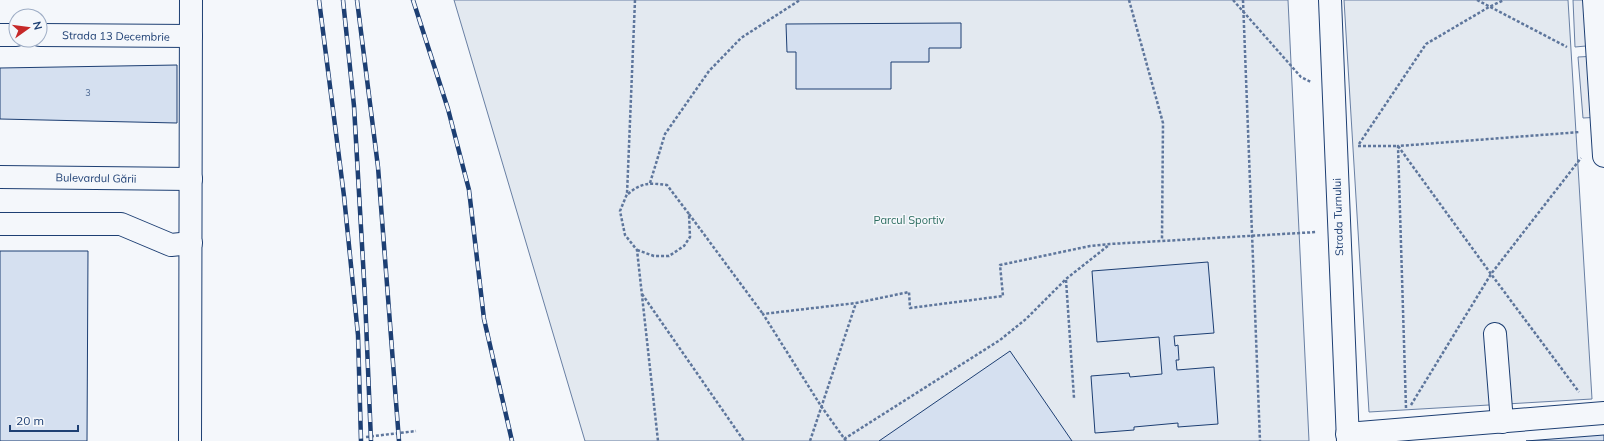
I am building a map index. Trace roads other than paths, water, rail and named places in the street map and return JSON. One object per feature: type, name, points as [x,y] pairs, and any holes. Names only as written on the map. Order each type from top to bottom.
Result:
[{"type":"street","points":[[190,0],[190,441]]},
{"type":"street","name":"Strada Turnului","points":[[1330,0],[1347,437],[1411,435],[1502,422],[1604,413]]},
{"type":"street","points":[[1594,0],[1601,50],[1602,130],[1604,156]]},
{"type":"street","name":"Strada 13 Decembrie","points":[[48,35],[191,36]]},
{"type":"street","name":"Bulevardul Gării","points":[[0,177],[191,179]]},
{"type":"street","points":[[0,224],[121,224],[171,245],[191,243]]},
{"type":"street","points":[[1495,334],[1502,422]]},
{"type":"railway","points":[[319,0],[344,196],[358,335],[361,441]]},
{"type":"railway","points":[[343,0],[354,106],[365,297],[371,441]]},
{"type":"railway","points":[[357,0],[378,167],[399,441]]},
{"type":"railway","points":[[413,0],[448,109],[469,190],[484,319],[512,441]]},
{"type":"park label","name":"Parcul Sportiv","points":[[909,220]]}]
